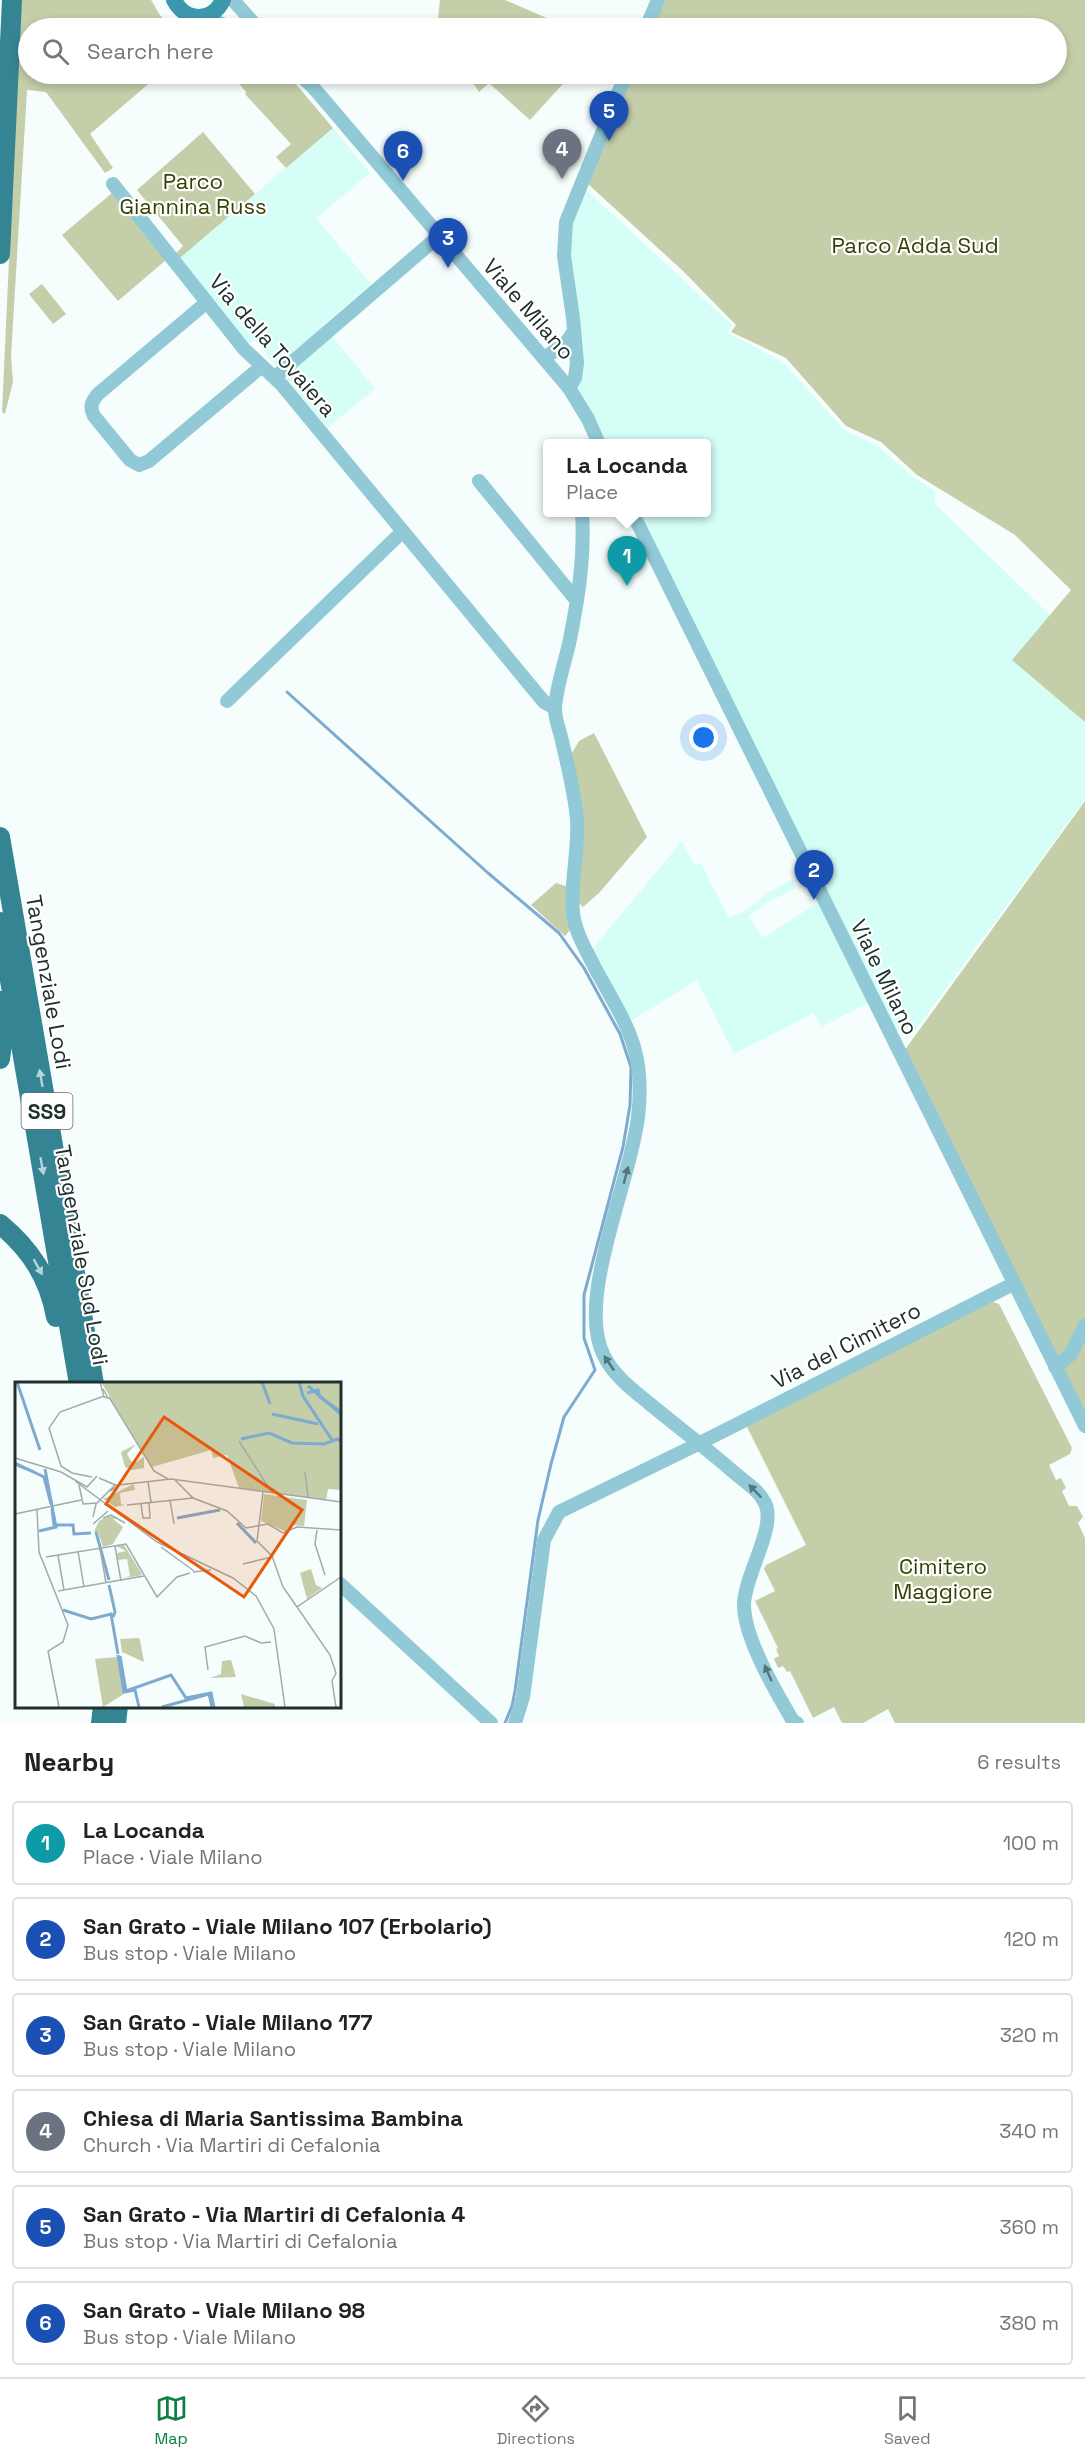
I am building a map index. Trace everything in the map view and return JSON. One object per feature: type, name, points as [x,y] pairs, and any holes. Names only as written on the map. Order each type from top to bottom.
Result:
[{"type":"highway","points":[[0,254],[12,0]]},
{"type":"highway","name":"Tangenziale Lodi","points":[[0,837],[94,1382]]},
{"type":"highway","name":"Tangenziale Sud Lodi","points":[[0,922],[80,1382]]},
{"type":"highway","points":[[0,995],[4,1029],[0,1059]]},
{"type":"highway","points":[[0,1224],[24,1245],[44,1277],[54,1307],[68,1382]]},
{"type":"highway","points":[[101,1723],[103,1708]]},
{"type":"highway","points":[[116,1723],[118,1708]]},
{"type":"main road","points":[[174,0],[178,7],[190,16],[206,16],[219,7],[223,0]]},
{"type":"street","points":[[233,0],[249,18]]},
{"type":"street","points":[[650,18],[658,0]]},
{"type":"street","points":[[206,16],[210,18]]},
{"type":"street","name":"Viale Milano","points":[[310,84],[569,388],[588,419],[597,439]]},
{"type":"street","points":[[569,388],[577,372],[564,256],[566,222],[621,84]]},
{"type":"street","name":"Via della Tovaiera","points":[[113,184],[244,348],[275,377],[544,702],[555,708]]},
{"type":"street","points":[[275,377],[439,236]]},
{"type":"street","points":[[207,302],[98,394],[92,402],[94,416],[130,460],[139,465],[149,461],[262,366]]},
{"type":"street","points":[[544,358],[566,343],[574,331]]},
{"type":"street","points":[[479,481],[577,601]]},
{"type":"street","points":[[582,517],[582,575],[555,708],[577,818],[578,846],[573,899],[574,920],[586,951],[628,1029],[638,1057],[640,1089],[637,1127],[598,1282],[595,1313],[598,1342],[604,1357],[626,1384],[758,1492],[767,1506],[766,1528],[745,1592],[745,1618],[776,1692],[797,1723]]},
{"type":"street","name":"Viale Milano","points":[[634,517],[1085,1426]]},
{"type":"street","points":[[227,701],[403,531]]},
{"type":"street","name":"Via del Cimitero","points":[[515,1723],[523,1697],[544,1540],[559,1512],[1013,1284]]},
{"type":"street","points":[[1055,1367],[1071,1354],[1085,1325]]},
{"type":"street","points":[[340,1584],[491,1723]]},
{"type":"shaded area","points":[[333,128],[370,173],[316,218],[371,284],[323,325],[375,389],[327,428],[255,340],[249,344],[180,258]]},
{"type":"shaded area","points":[[582,186],[732,325],[726,332],[783,362],[844,430],[878,446],[913,477],[935,491],[935,504],[1050,615],[1012,660],[1085,722],[1085,799],[912,1035],[879,1024],[869,1002],[822,1027],[814,1013],[734,1054],[697,980],[626,1024],[589,953],[682,841],[695,866],[700,862],[729,918],[747,910],[766,894],[792,879],[796,888],[768,902],[749,917],[763,938],[824,899],[636,517],[711,517],[711,439],[598,439],[573,386],[565,238]]},
{"type":"green space","points":[[21,0],[151,0],[163,18],[20,18]]},
{"type":"green space","points":[[440,0],[505,0],[547,18],[438,18]]},
{"type":"green space","name":"Parco Adda Sud","points":[[663,0],[1085,0],[1085,722],[1012,660],[1071,590],[1015,535],[917,475],[881,442],[846,426],[786,358],[731,332],[736,325],[683,271],[588,184],[626,84],[1067,84],[1067,18],[655,18]]},
{"type":"green space","points":[[18,65],[18,84],[148,84],[90,134],[113,168],[105,173],[46,92],[27,90],[11,356],[13,382],[5,414],[2,412]]},
{"type":"green space","points":[[239,84],[296,84],[333,128],[286,168],[276,157],[291,144],[245,94],[246,92]]},
{"type":"green space","points":[[474,84],[488,84],[479,92]]},
{"type":"green space","points":[[490,84],[563,84],[530,120]]},
{"type":"green space","name":"Parco Giannina Russ","points":[[203,132],[255,194],[180,258],[176,253],[183,246],[137,190]]},
{"type":"green space","points":[[112,193],[166,260],[118,301],[62,235]]},
{"type":"green space","points":[[42,284],[66,314],[53,324],[29,294]]},
{"type":"green space","points":[[594,733],[647,837],[599,893],[583,907],[578,902],[572,753],[579,741]]},
{"type":"green space","points":[[1085,801],[1085,1412],[904,1051]]},
{"type":"green space","points":[[556,883],[569,887],[570,930],[565,936],[531,905]]},
{"type":"green space","name":"Cimitero Maggiore","points":[[993,1302],[999,1304],[1072,1448],[1070,1454],[1049,1465],[1056,1480],[1061,1478],[1066,1488],[1062,1491],[1069,1506],[1077,1506],[1083,1517],[1078,1523],[1085,1538],[1085,1723],[895,1723],[888,1709],[863,1723],[842,1723],[834,1707],[813,1718],[790,1671],[787,1672],[783,1666],[778,1668],[774,1659],[779,1656],[776,1649],[778,1648],[755,1601],[775,1591],[764,1569],[766,1565],[806,1545],[747,1427],[749,1422]]},
{"type":"waterway","points":[[287,692],[488,873],[559,933],[584,968],[620,1034],[631,1067],[630,1105],[623,1147],[584,1295],[584,1338],[595,1370],[564,1417],[551,1464],[538,1520],[515,1691],[505,1723]]},
{"type":"place","name":"San Grato - Via Martiri di Cefalonia 4","points":[[609,141]]},
{"type":"place","name":"Chiesa di Maria Santissima Bambina","points":[[562,179]]},
{"type":"place","name":"San Grato - Viale Milano 98","points":[[403,181]]},
{"type":"place","name":"San Grato - Viale Milano 177","points":[[448,268]]},
{"type":"place","name":"La Locanda","points":[[627,586]]},
{"type":"place","name":"San Grato - Viale Milano 107 (Erbolario)","points":[[814,900]]}]
